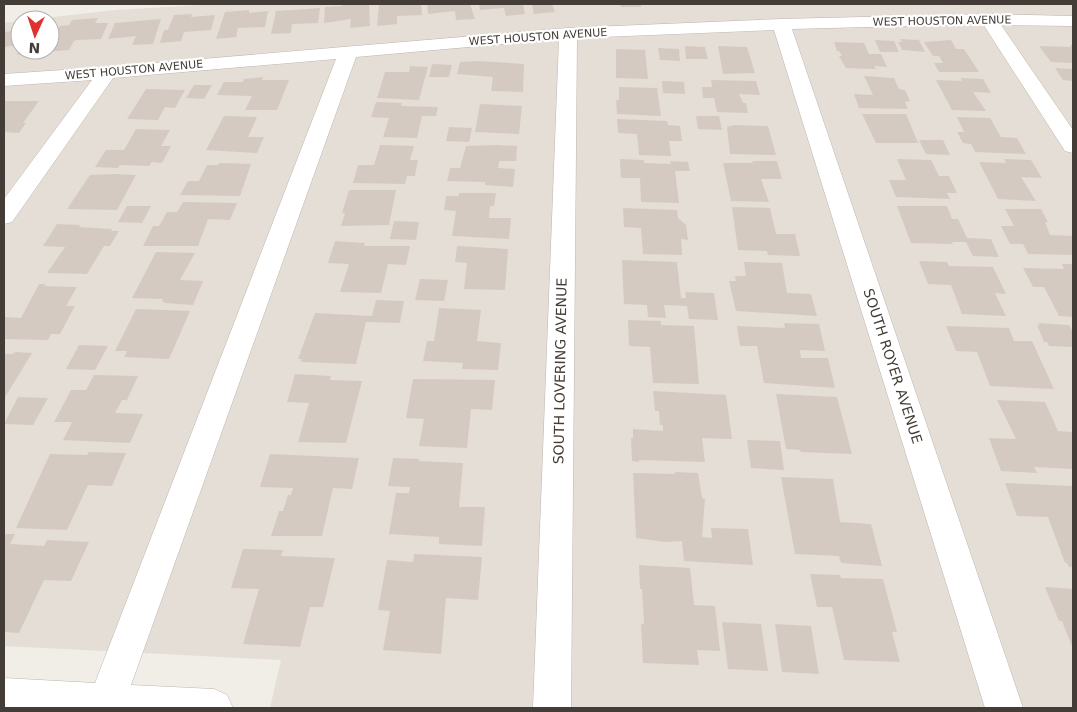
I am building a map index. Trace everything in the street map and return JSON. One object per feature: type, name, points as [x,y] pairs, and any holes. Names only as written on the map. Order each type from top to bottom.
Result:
[{"type":"street","name":"WEST HOUSTON AVENUE","points":[[4,80],[107,73],[568,33],[781,24],[988,19],[1073,21]]},
{"type":"street","points":[[988,19],[1073,146]]},
{"type":"street","name":"SOUTH ROYER AVENUE","points":[[781,24],[1004,708]]},
{"type":"street","name":"SOUTH LOVERING AVENUE","points":[[552,708],[568,33]]},
{"type":"street","points":[[106,702],[348,52]]},
{"type":"street","points":[[4,216],[107,73]]},
{"type":"street","points":[[4,697],[214,708]]},
{"type":"shaded area","points":[[218,4],[1073,4],[1073,708],[270,708],[281,660],[4,646],[4,23],[10,22],[10,60],[60,60],[60,16],[115,10]]},
{"type":"building","points":[[342,4],[369,4],[370,26],[350,28],[351,19],[324,23],[325,7],[342,6]]},
{"type":"building","points":[[379,4],[421,4],[422,15],[397,16],[397,24],[377,26]]},
{"type":"building","points":[[427,4],[470,4],[475,19],[456,20],[455,11],[428,14]]},
{"type":"building","points":[[479,4],[523,4],[525,14],[506,16],[504,8],[480,10]]},
{"type":"building","points":[[532,4],[552,4],[555,12],[534,14]]},
{"type":"building","points":[[620,4],[641,4],[641,7],[621,7]]},
{"type":"building","points":[[320,8],[318,23],[292,24],[291,33],[271,34],[276,11]]},
{"type":"building","points":[[249,10],[249,13],[268,11],[265,27],[238,28],[236,37],[216,39],[225,12]]},
{"type":"building","points":[[192,14],[191,17],[215,15],[211,30],[184,32],[181,41],[160,43],[164,30],[168,30],[174,15]]},
{"type":"building","points":[[98,18],[95,23],[108,23],[101,39],[77,40],[74,41],[69,50],[60,51],[60,26],[69,25],[72,20]]},
{"type":"building","points":[[161,19],[153,44],[132,45],[136,36],[108,39],[115,23]]},
{"type":"building","points":[[10,31],[10,46],[4,47],[4,32]]},
{"type":"building","points":[[900,39],[919,40],[925,52],[902,50],[898,42],[902,42]]},
{"type":"building","points":[[875,40],[894,41],[899,52],[880,52]]},
{"type":"building","points":[[951,40],[956,49],[964,49],[979,72],[939,72],[934,63],[943,63],[939,56],[933,56],[924,42]]},
{"type":"building","points":[[834,42],[864,43],[869,54],[881,54],[887,67],[874,66],[876,69],[846,68]]},
{"type":"building","points":[[1070,45],[1073,45],[1073,63],[1051,62],[1039,46],[1071,47]]},
{"type":"building","points":[[685,46],[705,47],[708,59],[686,59]]},
{"type":"building","points":[[718,46],[747,47],[755,73],[723,74]]},
{"type":"building","points":[[658,48],[679,49],[680,61],[660,60]]},
{"type":"building","points":[[616,49],[645,50],[648,79],[616,78]]},
{"type":"building","points":[[479,61],[524,64],[523,92],[491,91],[493,77],[457,74],[460,62]]},
{"type":"building","points":[[432,64],[452,65],[449,77],[429,77]]},
{"type":"building","points":[[410,66],[428,67],[419,100],[377,98],[385,72],[409,72]]},
{"type":"building","points":[[1055,68],[1073,69],[1073,81],[1063,80]]},
{"type":"building","points":[[864,76],[894,78],[899,89],[905,90],[910,101],[905,102],[908,109],[859,108],[854,94],[873,95]]},
{"type":"building","points":[[263,77],[262,80],[289,80],[277,110],[245,110],[252,96],[217,95],[224,82],[243,82],[244,79]]},
{"type":"building","points":[[961,78],[983,79],[991,93],[973,92],[986,111],[952,110],[936,80],[962,81]]},
{"type":"building","points":[[711,80],[756,81],[760,95],[739,94],[743,103],[746,103],[748,113],[717,112],[714,98],[703,98],[702,87],[712,87]]},
{"type":"building","points":[[662,81],[684,82],[685,94],[663,93]]},
{"type":"building","points":[[194,85],[212,85],[204,99],[186,98]]},
{"type":"building","points":[[619,87],[657,88],[661,116],[617,114],[616,100],[619,100]]},
{"type":"building","points":[[146,89],[185,90],[175,108],[165,107],[158,120],[127,119]]},
{"type":"building","points":[[4,101],[39,101],[23,123],[26,123],[19,133],[4,132]]},
{"type":"building","points":[[376,102],[402,103],[401,106],[438,107],[436,116],[422,116],[417,138],[383,137],[389,118],[371,117]]},
{"type":"building","points":[[480,104],[522,106],[519,134],[475,132]]},
{"type":"building","points":[[862,114],[906,114],[918,143],[876,143]]},
{"type":"building","points":[[224,116],[257,117],[248,137],[264,137],[257,153],[206,150]]},
{"type":"building","points":[[696,116],[719,116],[722,130],[698,129]]},
{"type":"building","points":[[957,117],[990,118],[1001,137],[1017,138],[1026,154],[975,152],[971,144],[963,143],[957,132],[964,132]]},
{"type":"building","points":[[617,119],[667,121],[668,125],[680,126],[682,141],[669,141],[671,156],[639,155],[637,134],[618,133]]},
{"type":"building","points":[[734,125],[768,126],[776,155],[730,154],[727,127]]},
{"type":"building","points":[[449,127],[472,128],[469,142],[446,141]]},
{"type":"building","points":[[136,129],[170,130],[161,146],[171,146],[162,163],[152,162],[149,166],[120,165],[118,168],[95,167],[106,150],[124,150]]},
{"type":"building","points":[[919,140],[943,140],[950,155],[926,154]]},
{"type":"building","points":[[380,145],[414,146],[410,160],[418,160],[415,176],[407,176],[405,184],[353,183],[358,165],[374,165]]},
{"type":"building","points":[[466,146],[517,146],[516,161],[499,161],[498,168],[515,169],[513,187],[485,185],[485,182],[447,181],[450,168],[460,168]]},
{"type":"building","points":[[620,159],[644,160],[644,163],[671,164],[670,161],[688,162],[690,171],[675,171],[679,203],[641,202],[640,178],[621,178]]},
{"type":"building","points":[[897,159],[931,160],[939,176],[949,176],[957,193],[947,193],[950,199],[896,197],[889,180],[906,180]]},
{"type":"building","points":[[1004,159],[1031,160],[1042,178],[1021,177],[1036,201],[998,199],[979,162],[1006,163]]},
{"type":"building","points":[[752,161],[777,161],[782,179],[761,179],[769,202],[731,201],[723,163],[753,163]]},
{"type":"building","points":[[219,163],[251,164],[240,196],[180,195],[188,181],[199,181],[207,165],[218,165]]},
{"type":"building","points":[[90,175],[136,175],[117,210],[67,209]]},
{"type":"building","points":[[349,190],[396,190],[389,225],[341,226],[345,213],[342,213]]},
{"type":"building","points":[[459,193],[496,193],[494,206],[490,206],[489,218],[511,218],[509,239],[452,236],[456,211],[444,210],[446,196],[459,196]]},
{"type":"building","points":[[183,202],[237,203],[230,220],[208,219],[198,246],[143,246],[153,226],[159,226],[167,212],[177,212]]},
{"type":"building","points":[[127,206],[151,206],[142,223],[118,222]]},
{"type":"building","points":[[897,206],[947,206],[952,219],[958,219],[967,238],[991,239],[999,257],[973,256],[966,242],[952,242],[953,244],[911,243]]},
{"type":"building","points":[[732,207],[770,208],[776,234],[795,234],[800,256],[768,255],[767,251],[738,250]]},
{"type":"building","points":[[623,208],[677,210],[678,218],[686,225],[688,240],[681,239],[682,255],[643,254],[641,228],[624,227]]},
{"type":"building","points":[[1005,209],[1041,209],[1048,222],[1045,222],[1050,235],[1073,236],[1073,255],[1028,254],[1023,244],[1010,244],[1001,226],[1014,226]]},
{"type":"building","points":[[394,221],[419,222],[416,240],[390,239]]},
{"type":"building","points":[[57,224],[80,225],[79,227],[119,231],[110,246],[104,246],[87,274],[47,273],[65,247],[43,246]]},
{"type":"building","points":[[335,241],[365,243],[364,246],[410,246],[406,265],[388,264],[381,293],[340,292],[349,264],[328,263]]},
{"type":"building","points":[[457,246],[508,249],[505,290],[464,289],[467,263],[455,262]]},
{"type":"building","points":[[156,252],[195,253],[180,280],[203,281],[193,305],[165,303],[162,301],[163,299],[132,298]]},
{"type":"building","points":[[622,260],[677,262],[681,298],[686,298],[685,292],[714,293],[718,320],[689,319],[687,306],[664,305],[666,318],[648,317],[647,305],[624,304]]},
{"type":"building","points":[[919,261],[947,262],[949,266],[993,267],[1006,294],[995,293],[1006,316],[962,314],[951,285],[928,284]]},
{"type":"building","points":[[744,262],[782,263],[787,293],[811,294],[817,316],[736,311],[729,281],[736,281],[735,276],[746,276]]},
{"type":"building","points":[[1062,264],[1073,264],[1073,317],[1059,316],[1044,287],[1033,287],[1023,268],[1064,269]]},
{"type":"building","points":[[420,279],[448,280],[444,301],[415,300]]},
{"type":"building","points":[[39,284],[46,284],[44,286],[77,287],[66,306],[75,306],[60,334],[51,334],[48,340],[4,339],[4,317],[21,318]]},
{"type":"building","points":[[376,300],[404,301],[400,323],[366,322],[356,364],[301,362],[302,359],[298,359],[315,313],[372,316]]},
{"type":"building","points":[[439,308],[481,310],[477,341],[501,343],[498,370],[462,369],[463,363],[423,361],[427,341],[434,341]]},
{"type":"building","points":[[136,309],[190,311],[169,359],[124,357],[127,351],[115,351]]},
{"type":"building","points":[[628,320],[661,321],[661,325],[694,326],[699,384],[653,383],[650,347],[629,346]]},
{"type":"building","points":[[784,323],[819,324],[825,351],[800,350],[801,358],[828,358],[835,388],[764,383],[757,346],[740,346],[737,326],[785,328]]},
{"type":"building","points":[[1038,323],[1069,325],[1073,332],[1073,347],[1049,346],[1047,342],[1044,342],[1037,325],[1040,326]]},
{"type":"building","points":[[946,326],[1009,328],[1014,341],[1032,341],[1054,389],[990,386],[977,352],[956,351]]},
{"type":"building","points":[[79,345],[108,346],[95,370],[66,369]]},
{"type":"building","points":[[15,352],[32,353],[4,399],[4,354],[13,354]]},
{"type":"building","points":[[295,374],[331,376],[330,380],[362,381],[346,443],[298,442],[309,403],[287,402]]},
{"type":"building","points":[[94,375],[138,376],[127,400],[122,400],[115,413],[143,414],[130,443],[63,440],[72,422],[54,422],[71,390],[86,390]]},
{"type":"building","points":[[413,379],[495,380],[492,410],[471,409],[467,448],[419,446],[424,419],[406,418]]},
{"type":"building","points":[[653,391],[726,395],[732,439],[702,438],[705,462],[632,461],[631,438],[633,438],[633,429],[663,431],[663,425],[660,425],[659,411],[655,411]]},
{"type":"building","points":[[776,394],[837,397],[852,454],[801,452],[800,450],[786,449]]},
{"type":"building","points":[[18,397],[48,398],[33,425],[4,424]]},
{"type":"building","points":[[997,400],[1045,402],[1058,431],[1073,432],[1073,469],[1034,467],[1037,473],[1001,471],[989,438],[1016,439]]},
{"type":"building","points":[[747,440],[780,441],[784,470],[751,468]]},
{"type":"building","points":[[89,452],[126,453],[112,486],[88,485],[67,530],[16,528],[50,454],[87,455]]},
{"type":"building","points":[[270,454],[359,458],[352,489],[333,488],[322,536],[271,536],[279,511],[283,511],[288,495],[291,495],[293,488],[260,487]]},
{"type":"building","points":[[393,458],[463,463],[459,507],[485,507],[482,546],[439,544],[439,537],[389,534],[396,493],[409,493],[410,487],[388,486]]},
{"type":"building","points":[[675,472],[698,473],[702,498],[705,499],[702,537],[712,538],[711,528],[748,529],[753,565],[684,561],[682,541],[665,542],[636,538],[633,473],[675,474]]},
{"type":"building","points":[[781,477],[833,479],[840,522],[871,524],[882,566],[841,563],[839,556],[795,554]]},
{"type":"building","points":[[1005,483],[1073,486],[1073,567],[1069,567],[1065,563],[1048,517],[1017,516]]},
{"type":"building","points":[[4,534],[15,534],[10,544],[44,546],[47,540],[89,542],[71,581],[44,580],[19,633],[4,632]]},
{"type":"building","points":[[243,549],[283,550],[281,556],[335,558],[323,607],[310,607],[300,647],[243,644],[259,589],[231,588]]},
{"type":"building","points":[[414,554],[482,557],[478,600],[446,598],[441,654],[383,650],[390,611],[378,610],[387,560],[413,562]]},
{"type":"building","points":[[639,565],[690,568],[694,605],[715,606],[720,651],[697,650],[699,665],[643,663],[641,624],[644,624]]},
{"type":"building","points":[[810,574],[840,575],[841,578],[883,579],[897,632],[892,632],[900,662],[844,660],[832,607],[817,607]]},
{"type":"building","points":[[1045,587],[1073,589],[1073,649],[1062,621],[1059,621]]},
{"type":"building","points":[[722,622],[761,624],[768,671],[728,669]]},
{"type":"building","points":[[775,624],[811,626],[819,674],[782,672]]}]
